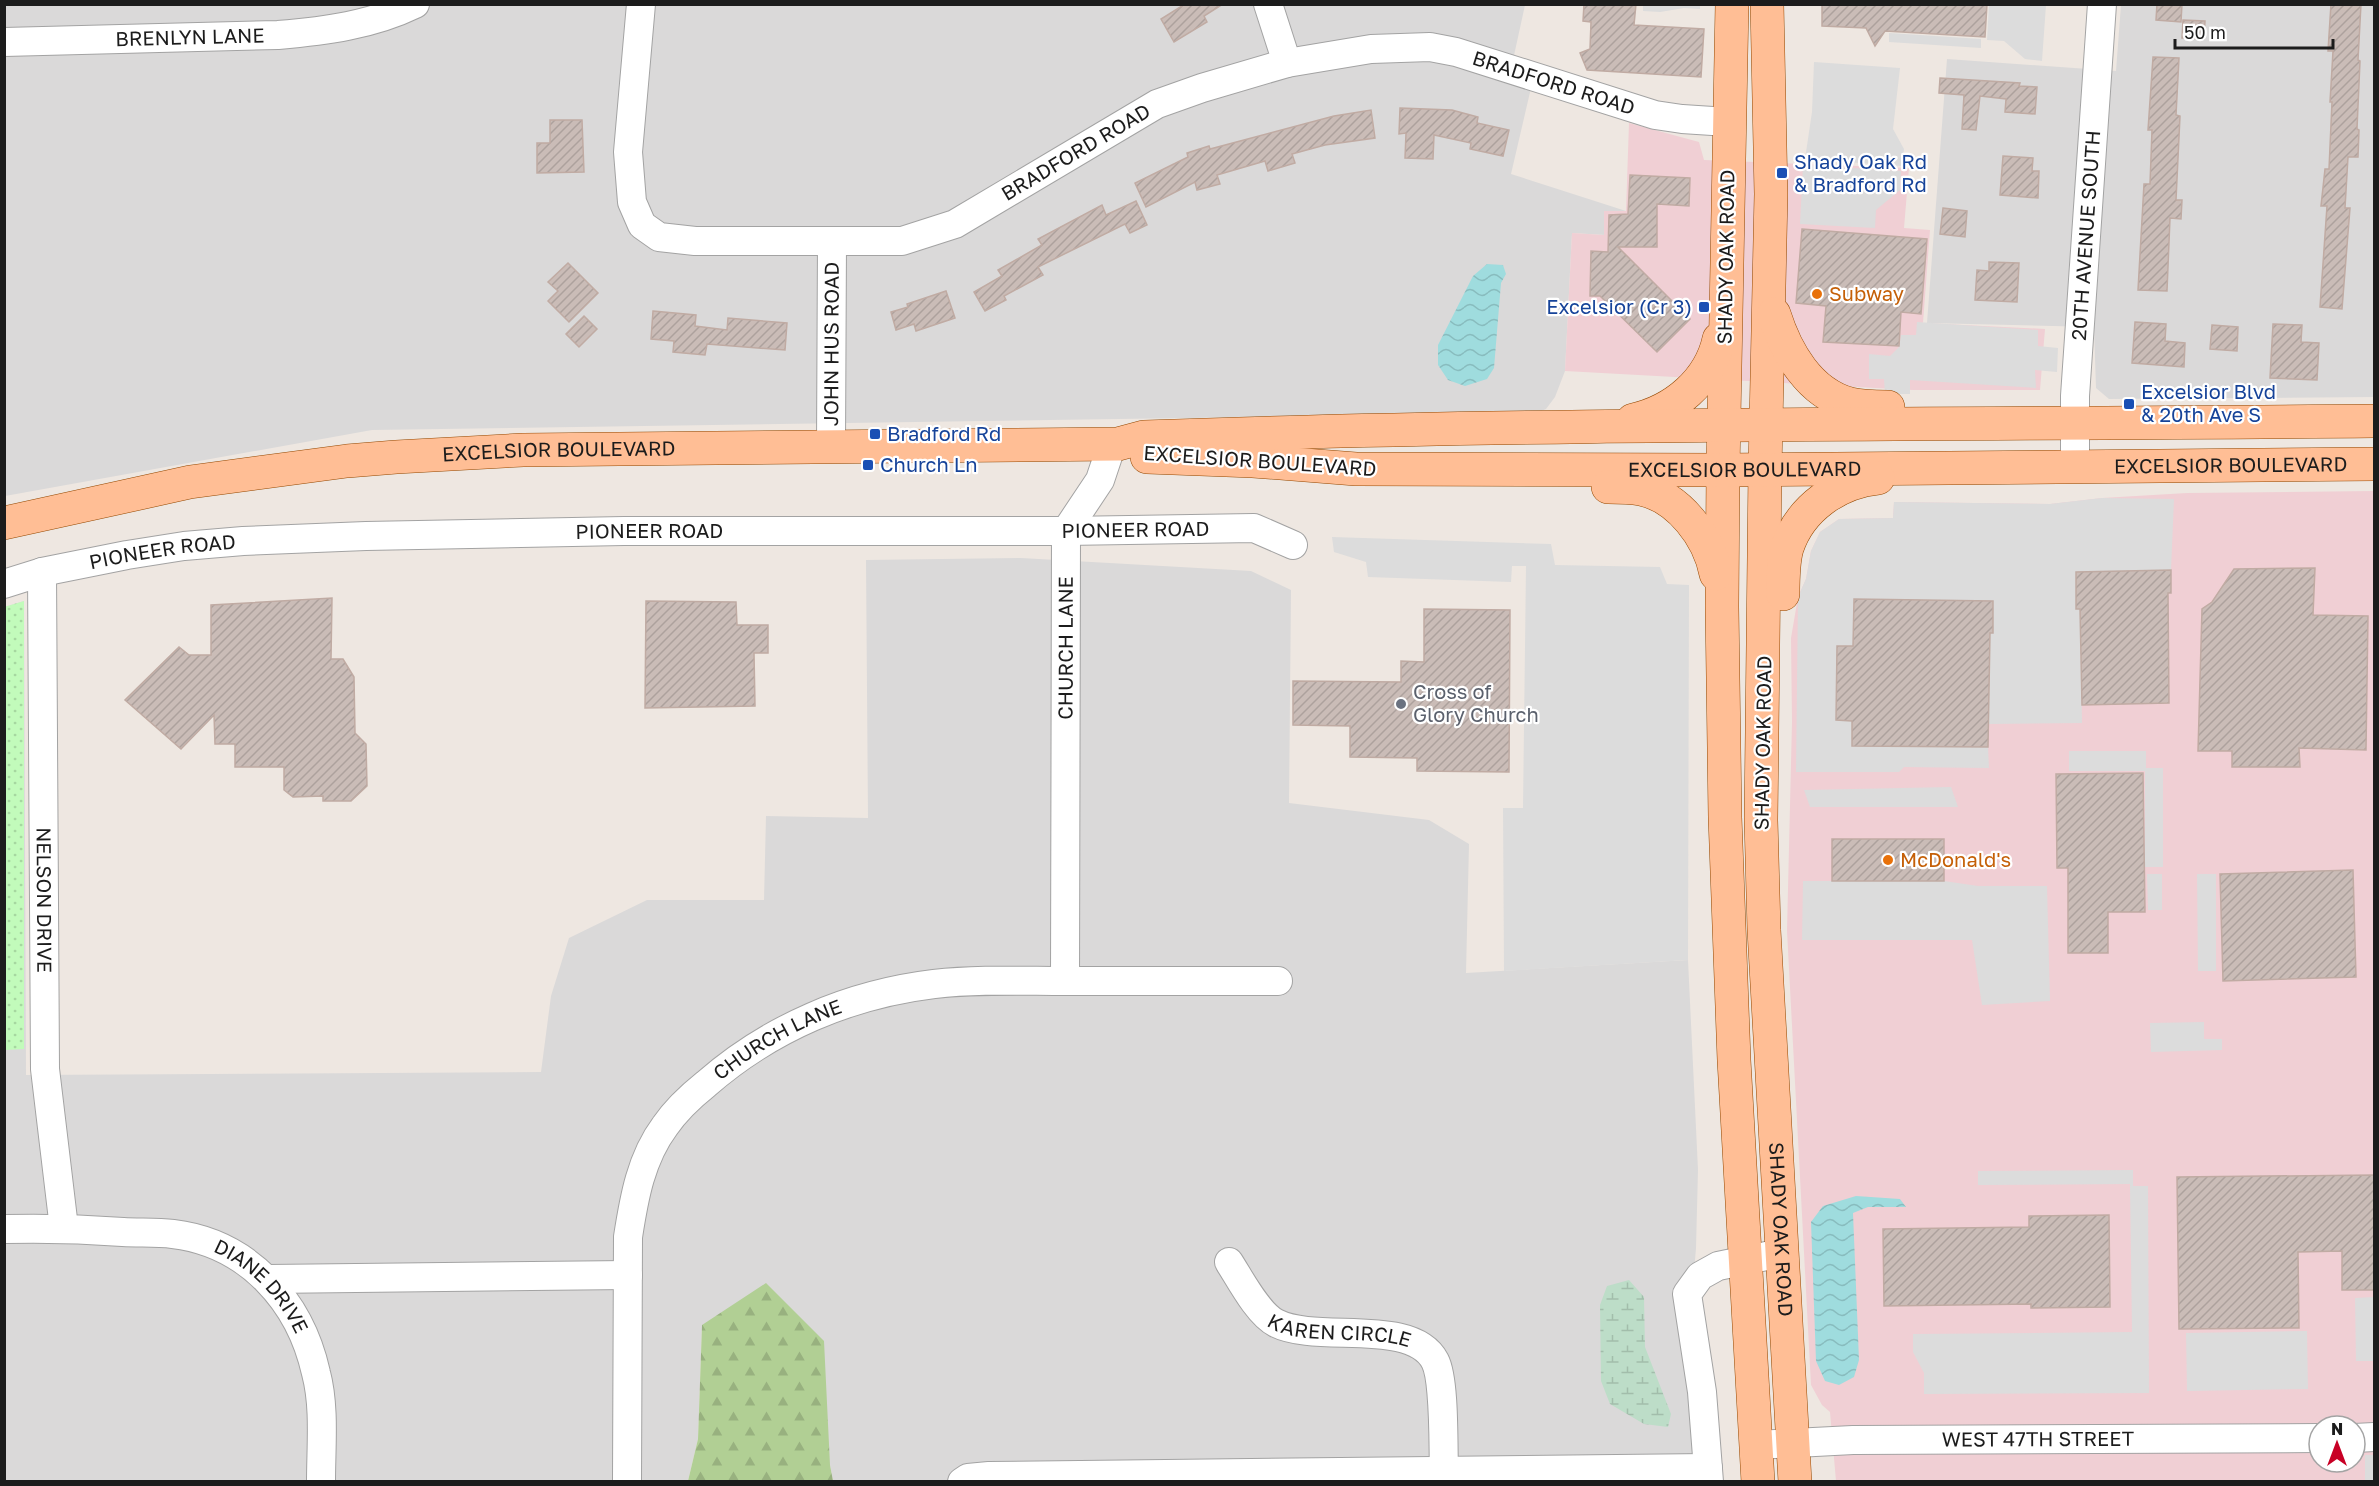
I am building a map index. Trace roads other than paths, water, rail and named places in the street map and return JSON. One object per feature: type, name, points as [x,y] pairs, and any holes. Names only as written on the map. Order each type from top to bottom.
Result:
[{"type":"main road","name":"SHADY OAK ROAD","points":[[1732,4],[1723,470],[1722,607],[1725,805],[1730,960],[1758,1482]]},
{"type":"main road","name":"SHADY OAK ROAD","points":[[1767,4],[1771,194],[1761,820],[1764,930],[1795,1482]]},
{"type":"main road","points":[[1769,301],[1779,330],[1791,355],[1803,372],[1819,388],[1851,404],[1973,407],[2075,423]]},
{"type":"main road","points":[[1603,426],[1652,416],[1686,394],[1701,380],[1715,356],[1725,311]]},
{"type":"main road","name":"EXCELSIOR BOULEVARD","points":[[4,523],[190,482],[347,461],[462,452],[1115,444],[1144,437],[1333,430],[2374,421]]},
{"type":"main road","name":"EXCELSIOR BOULEVARD","points":[[1115,444],[1143,456],[1356,469],[1723,470],[2374,464]]},
{"type":"main road","points":[[1763,758],[1780,711],[1784,577],[1787,550],[1801,522],[1830,494],[1846,485],[1863,480],[2004,466]]},
{"type":"main road","points":[[1356,469],[1469,487],[1643,489],[1675,505],[1696,530],[1708,548],[1722,607]]},
{"type":"street","name":"BRENLYN LANE","points":[[4,42],[278,35],[323,31],[373,20],[415,4]]},
{"type":"street","name":"BRADFORD ROAD","points":[[641,4],[628,152],[632,202],[642,225],[659,237],[695,241],[902,241],[955,224],[1157,104],[1287,63],[1371,49],[1430,47],[1456,52],[1655,115],[1728,122]]},
{"type":"street","points":[[1268,4],[1287,63]]},
{"type":"street","name":"20TH AVENUE SOUTH","points":[[2075,466],[2075,423],[2103,4]]},
{"type":"street","name":"JOHN HUS ROAD","points":[[831,446],[832,242]]},
{"type":"street","points":[[1066,531],[1100,480],[1115,444]]},
{"type":"street","name":"PIONEER ROAD","points":[[4,584],[42,572],[184,546],[366,536],[624,531],[1066,531],[1254,528],[1293,544]]},
{"type":"street","name":"CHURCH LANE","points":[[1065,981],[1066,531]]},
{"type":"street","name":"NELSON DRIVE","points":[[42,572],[45,1069],[64,1228]]},
{"type":"street","name":"CHURCH LANE","points":[[627,1482],[628,1237],[633,1208],[646,1161],[664,1126],[691,1097],[732,1061],[780,1032],[829,1009],[882,993],[934,984],[1065,981],[1278,981]]},
{"type":"street","name":"DIANE DRIVE","points":[[4,1229],[64,1228],[173,1234],[207,1242],[240,1258],[268,1279],[291,1307],[307,1340],[317,1375],[321,1410],[321,1482]]},
{"type":"street","points":[[962,1482],[968,1478],[989,1476],[1444,1471],[1708,1475],[1702,1392],[1687,1294],[1700,1276],[1718,1266],[1781,1253]]},
{"type":"street","name":"KAREN CIRCLE","points":[[1229,1262],[1261,1309],[1275,1323],[1296,1330],[1406,1338],[1425,1347],[1436,1362],[1440,1379],[1444,1471]]},
{"type":"street","points":[[268,1279],[628,1275]]},
{"type":"street","name":"WEST 47TH STREET","points":[[1756,1445],[2307,1437]]},
{"type":"water","points":[[1487,264],[1503,265],[1506,274],[1501,283],[1494,368],[1487,379],[1465,386],[1448,380],[1438,365],[1438,345],[1473,276]]},
{"type":"water","points":[[1856,1196],[1900,1199],[1906,1207],[1868,1207],[1853,1213],[1859,1360],[1854,1377],[1839,1385],[1825,1381],[1816,1361],[1811,1222],[1823,1206]]},
{"type":"place","name":"Shady Oak Rd & Bradford Rd","points":[[1782,173]]},
{"type":"place","name":"Subway","points":[[1817,294]]},
{"type":"place","name":"Excelsior (Cr 3)","points":[[1704,307]]},
{"type":"place","name":"Excelsior Blvd & 20th Ave S","points":[[2129,404]]},
{"type":"place","name":"Bradford Rd","points":[[875,434]]},
{"type":"place","name":"Church Ln","points":[[868,465]]},
{"type":"place","name":"Cross of Glory Church","points":[[1401,704]]},
{"type":"place","name":"McDonald's","points":[[1888,860]]}]
